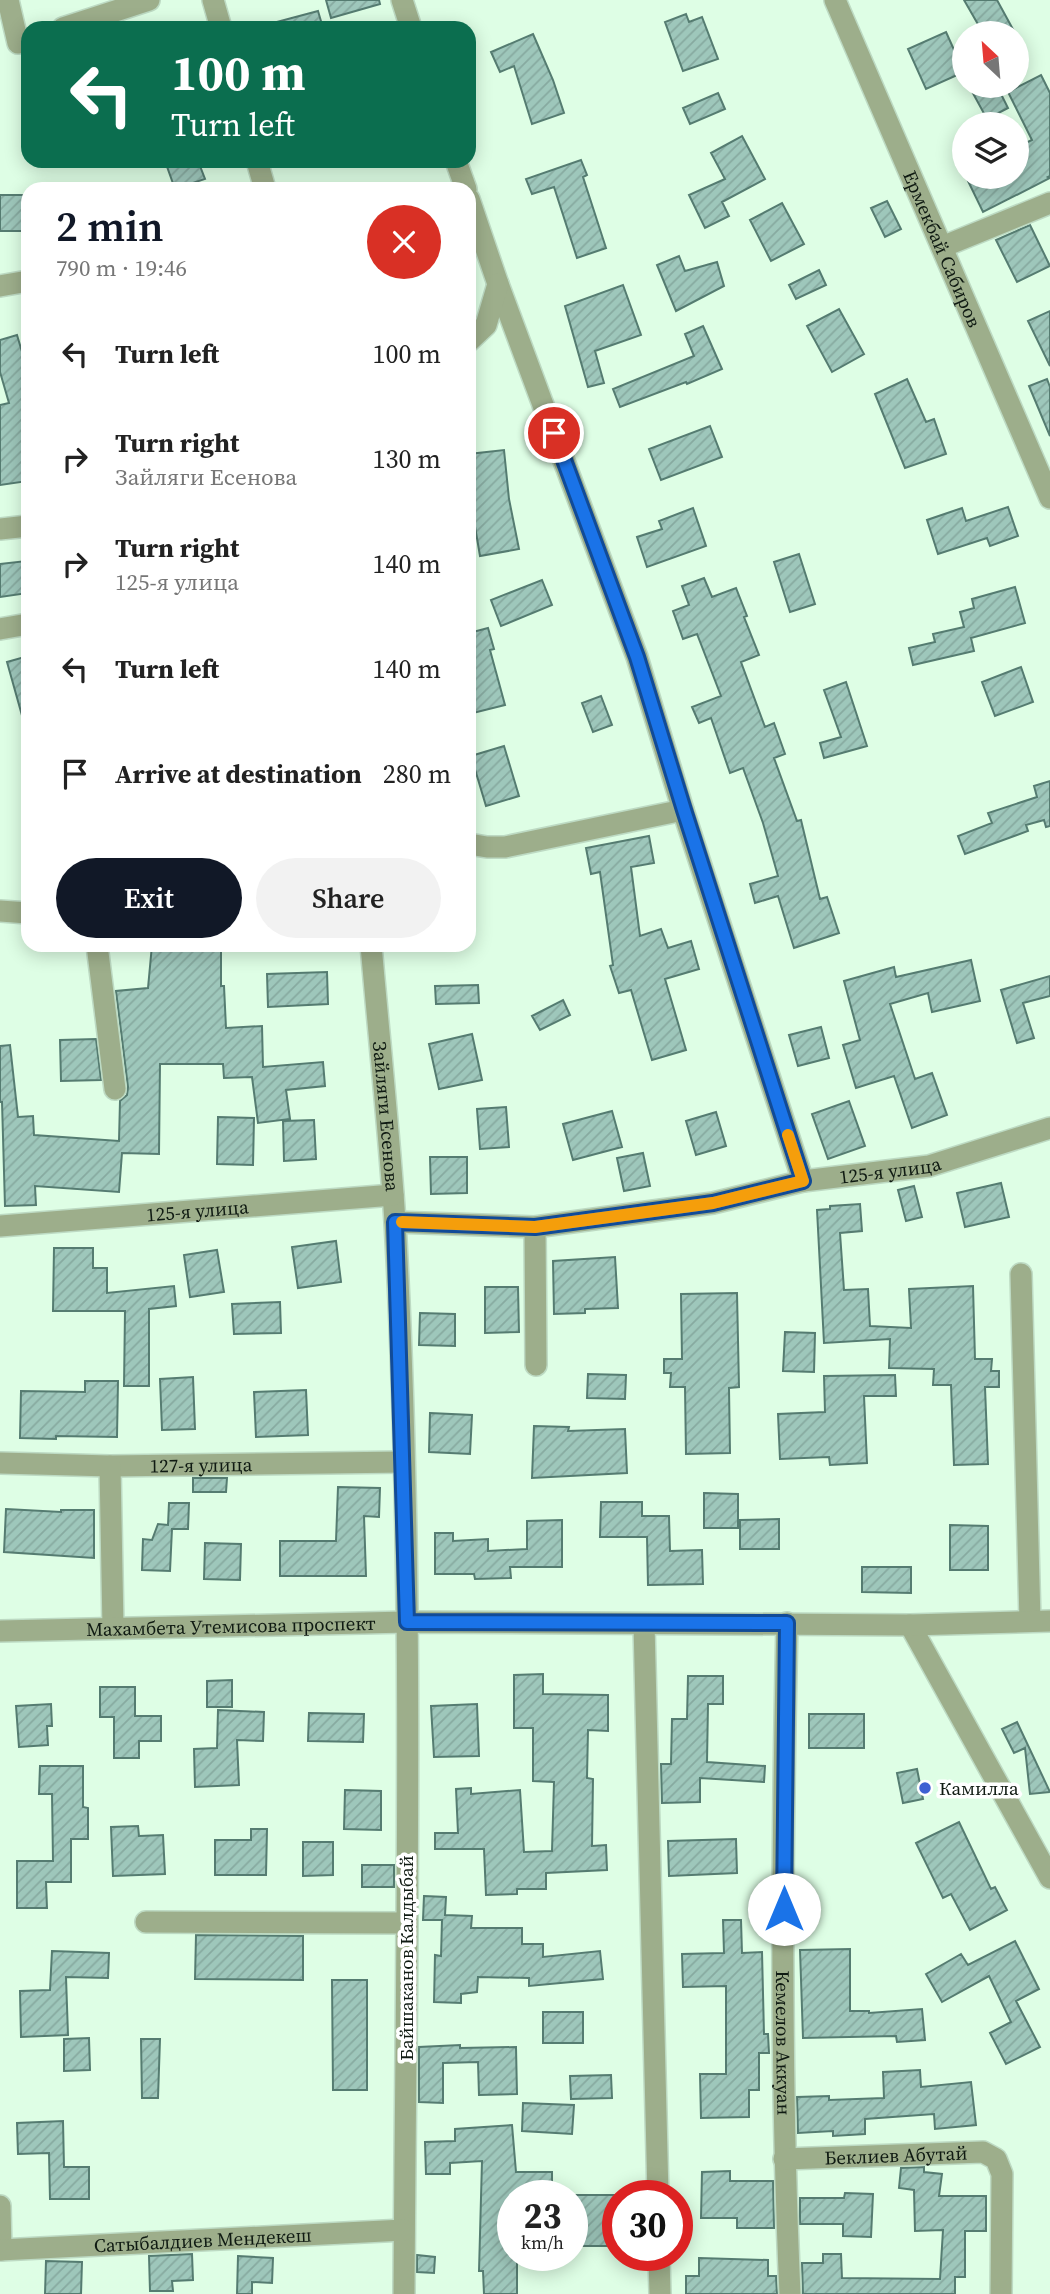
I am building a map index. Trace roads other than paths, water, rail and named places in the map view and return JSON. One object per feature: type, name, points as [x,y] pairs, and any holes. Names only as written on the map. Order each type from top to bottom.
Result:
[{"type":"street","points":[[8,0],[15,44]]},
{"type":"street","points":[[84,21],[149,0]]},
{"type":"street","points":[[213,0],[219,21]]},
{"type":"street","points":[[402,0],[409,21]]},
{"type":"street","name":"Ермекбай Сабиров","points":[[835,0],[1050,498]]},
{"type":"street","points":[[942,247],[1050,203]]},
{"type":"street","points":[[476,220],[637,657],[803,1181]]},
{"type":"street","points":[[0,286],[21,282]]},
{"type":"street","points":[[476,334],[486,325],[498,284]]},
{"type":"street","points":[[0,529],[21,527]]},
{"type":"street","points":[[0,629],[21,625]]},
{"type":"street","points":[[476,846],[505,847],[684,810]]},
{"type":"street","points":[[0,911],[21,912]]},
{"type":"street","points":[[98,952],[115,1088]]},
{"type":"street","name":"Зайляги Есенова","points":[[372,952],[395,1222],[407,1622]]},
{"type":"street","name":"125-я улица","points":[[395,1222],[535,1227],[713,1203],[803,1181],[929,1166],[1050,1128]]},
{"type":"street","name":"125-я улица","points":[[0,1226],[393,1195]]},
{"type":"street","points":[[535,1227],[536,1365]]},
{"type":"street","points":[[1021,1274],[1040,1621]]},
{"type":"street","name":"127-я улица","points":[[0,1463],[110,1466],[403,1462]]},
{"type":"street","points":[[110,1466],[113,1628]]},
{"type":"street","name":"Махамбета Утемисова проспект","points":[[0,1631],[407,1622],[910,1625],[1040,1621]]},
{"type":"street","name":"Байшаканов Калдыбай","points":[[404,2294],[407,1622]]},
{"type":"street","name":"Кемелов Аккуан","points":[[787,1623],[783,1770],[784,2159],[790,2294]]},
{"type":"street","points":[[644,1624],[658,2180]]},
{"type":"street","points":[[910,1625],[1050,1878]]},
{"type":"street","points":[[146,1922],[406,1923]]},
{"type":"street","name":"Беклиев Абутай","points":[[784,2159],[984,2152],[996,2159],[1002,2174],[1001,2294]]},
{"type":"street","points":[[0,2206],[0,2250]]},
{"type":"street","name":"Сатыбалдиев Мендекеш","points":[[0,2250],[404,2230]]},
{"type":"street","points":[[659,2271],[660,2294]]},
{"type":"place","name":"Камилла","points":[[925,1788]]}]
